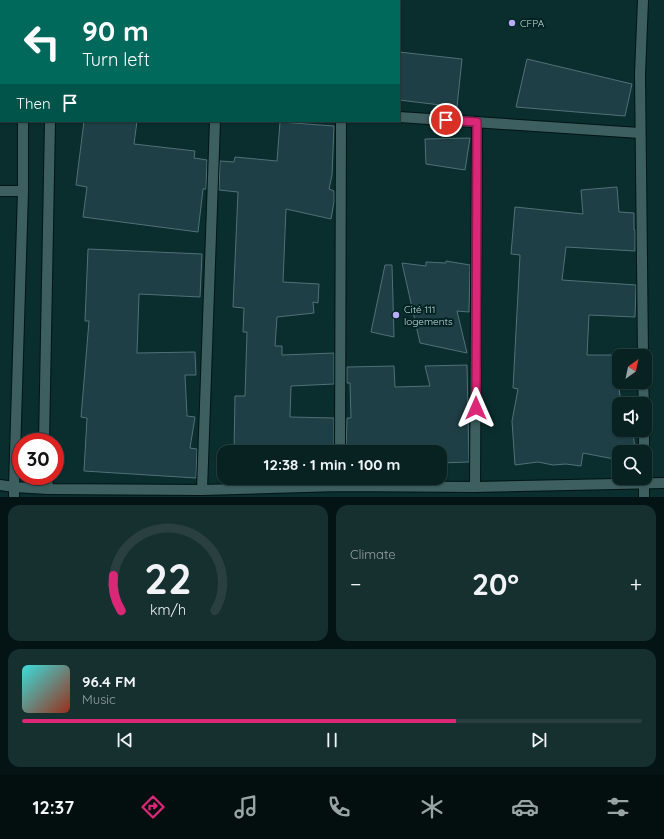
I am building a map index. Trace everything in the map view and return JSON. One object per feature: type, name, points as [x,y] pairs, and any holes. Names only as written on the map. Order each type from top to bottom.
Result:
[{"type":"street","points":[[643,0],[640,74],[643,349]]},
{"type":"street","points":[[400,117],[640,133]]},
{"type":"street","points":[[14,492],[23,191],[23,122]]},
{"type":"street","points":[[44,433],[50,122]]},
{"type":"street","points":[[202,490],[215,122]]},
{"type":"street","points":[[340,445],[341,122]]},
{"type":"street","points":[[476,487],[477,122]]},
{"type":"street","points":[[0,191],[23,191]]},
{"type":"street","points":[[422,485],[476,487],[612,481]]},
{"type":"street","points":[[652,481],[664,483]]},
{"type":"street","points":[[0,485],[14,492],[48,489],[202,490],[288,485]]},
{"type":"street","points":[[48,485],[48,489]]},
{"type":"street","points":[[644,485],[644,497]]},
{"type":"building","points":[[400,52],[462,59],[457,107],[400,100]]},
{"type":"building","points":[[527,59],[632,84],[625,116],[516,107]]},
{"type":"building","points":[[84,122],[137,122],[134,144],[195,151],[194,158],[207,160],[206,189],[203,189],[198,232],[83,217],[87,187],[76,185]]},
{"type":"building","points":[[280,122],[334,126],[332,175],[329,189],[334,191],[331,219],[286,209],[283,282],[319,284],[318,303],[313,302],[314,313],[277,317],[275,346],[282,346],[282,355],[334,353],[334,384],[291,386],[290,417],[334,418],[334,445],[234,445],[235,396],[245,396],[247,332],[243,332],[244,308],[233,307],[238,192],[219,190],[220,161],[234,162],[235,157],[277,161]]},
{"type":"building","points":[[470,138],[465,170],[426,164],[425,139]]},
{"type":"building","points":[[617,187],[619,212],[634,213],[635,251],[566,247],[562,280],[636,285],[635,317],[589,315],[587,355],[612,355],[612,389],[619,389],[620,397],[612,397],[612,437],[634,437],[634,445],[612,445],[612,459],[583,453],[581,466],[566,464],[553,465],[538,462],[515,465],[512,421],[518,389],[513,388],[520,255],[511,254],[515,207],[583,214],[581,190]]},
{"type":"building","points":[[88,249],[202,254],[200,297],[139,294],[137,353],[195,352],[196,375],[185,375],[187,416],[195,417],[190,448],[197,449],[196,478],[84,471],[87,418],[81,417],[89,321],[85,321]]},
{"type":"building","points":[[446,261],[470,265],[469,312],[457,311],[467,353],[420,343],[402,263],[426,266],[426,262],[446,263]]},
{"type":"building","points":[[385,265],[392,265],[394,337],[371,332]]},
{"type":"building","points":[[467,365],[469,462],[447,463],[447,445],[346,445],[347,418],[351,418],[350,383],[347,383],[347,367],[394,366],[395,387],[430,386],[425,366]]},
{"type":"place","name":"CFPA","points":[[512,23]]},
{"type":"place","name":"Cité 111 logements","points":[[396,315]]},
{"type":"route","points":[[446,120],[477,122],[476,408]]}]
